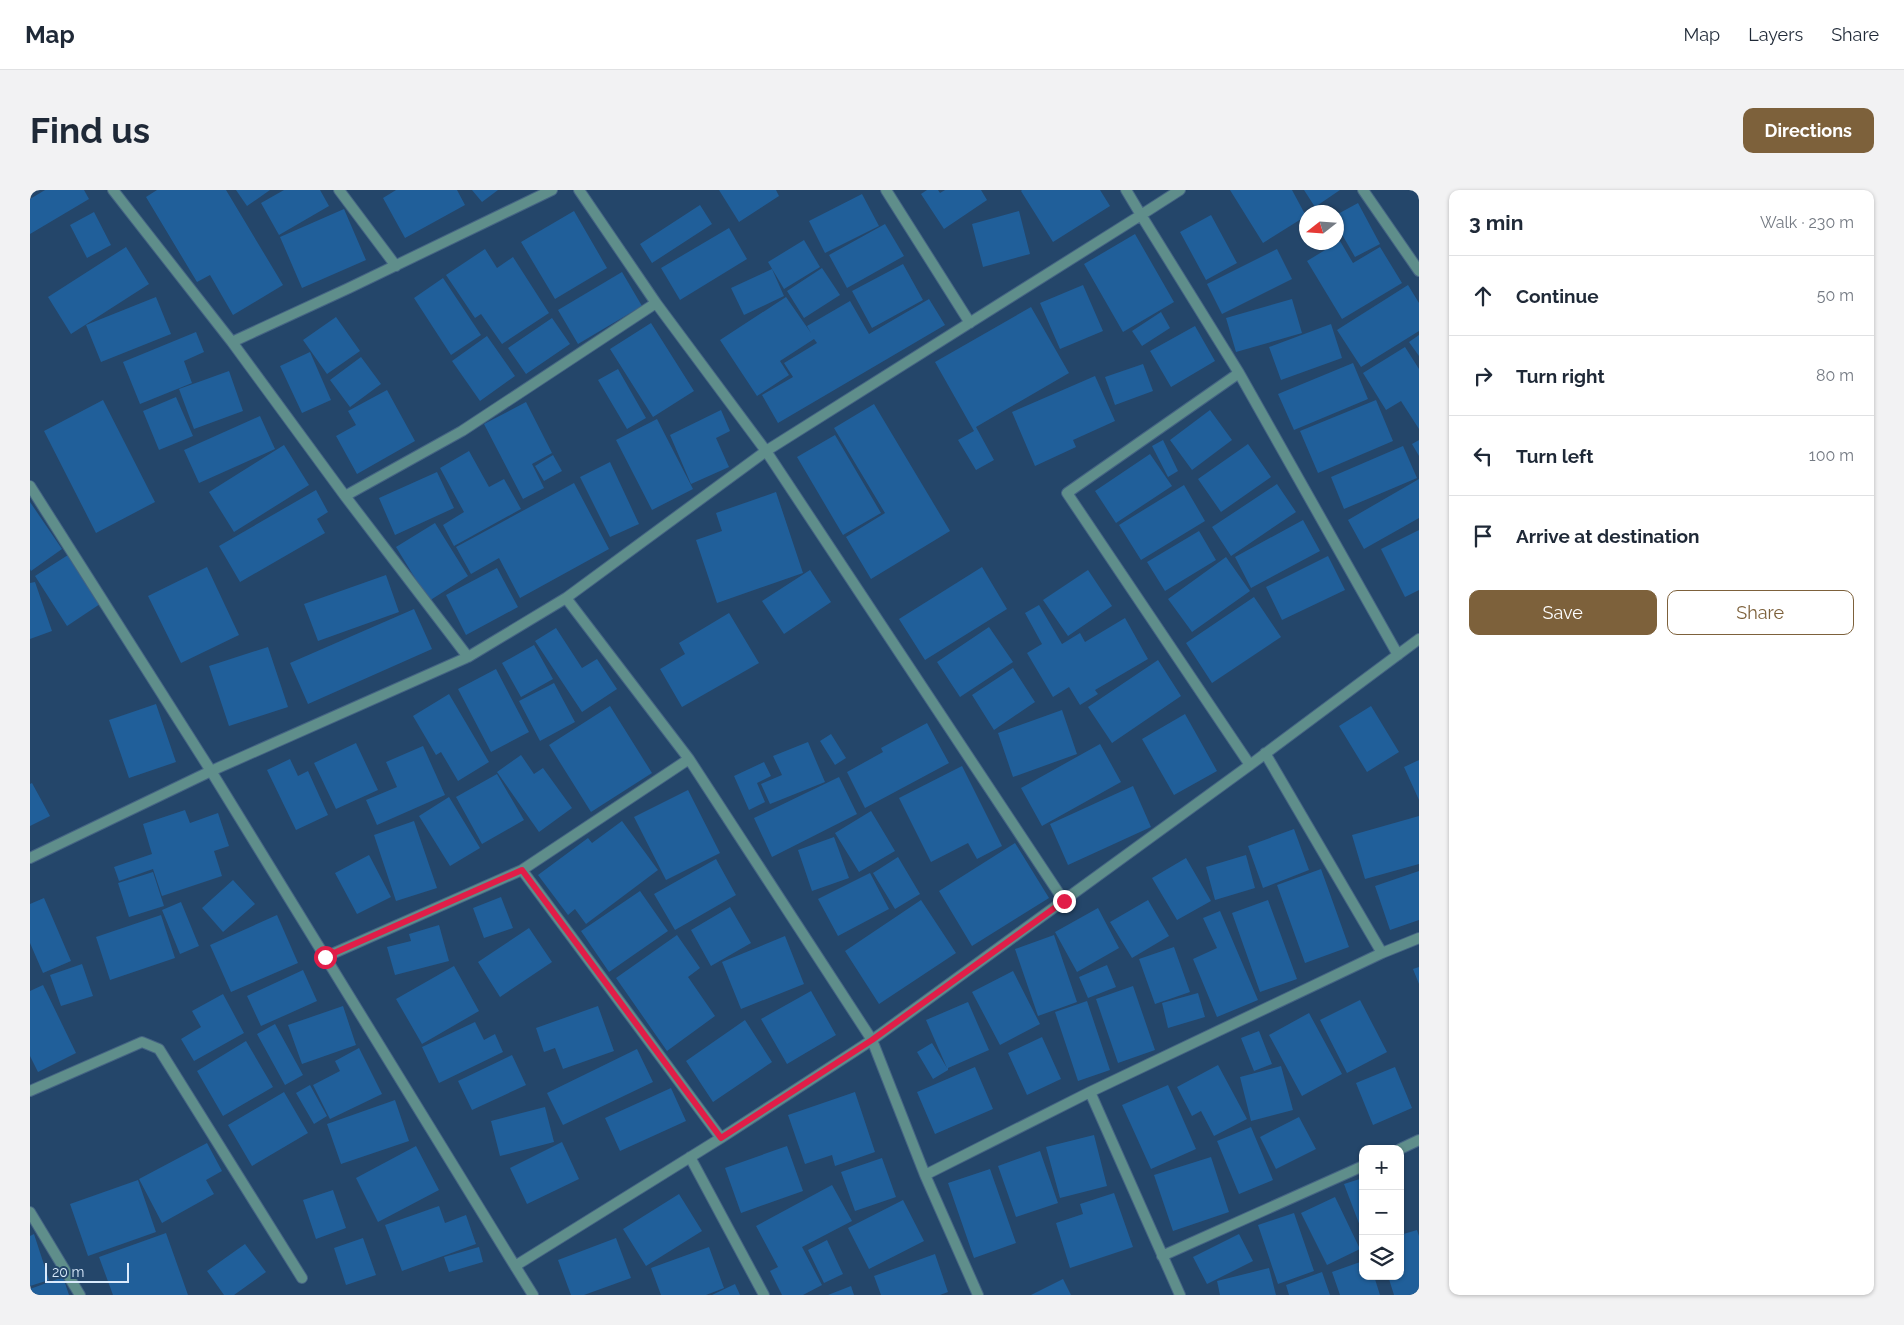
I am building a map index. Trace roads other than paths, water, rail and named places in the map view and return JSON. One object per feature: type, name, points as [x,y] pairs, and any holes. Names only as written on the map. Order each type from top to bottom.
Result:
[{"type":"street","points":[[113,190],[232,342],[345,496],[468,657]]},
{"type":"street","points":[[339,190],[396,266]]},
{"type":"street","points":[[232,342],[396,266],[552,190]]},
{"type":"street","points":[[579,190],[656,303],[766,451],[1064,901]]},
{"type":"street","points":[[886,190],[970,323]]},
{"type":"street","points":[[1126,190],[1239,373],[1398,655]]},
{"type":"street","points":[[30,858],[211,771],[468,657],[566,598],[766,451],[1180,190]]},
{"type":"street","points":[[1363,190],[1419,271]]},
{"type":"street","points":[[345,496],[462,432],[656,303]]},
{"type":"street","points":[[1239,373],[1067,493],[1250,765]]},
{"type":"street","points":[[30,486],[211,771],[533,1295]]},
{"type":"street","points":[[566,598],[689,760],[872,1040],[925,1175],[978,1295]]},
{"type":"street","points":[[515,1266],[721,1138],[872,1040],[1419,640]]},
{"type":"street","points":[[1265,753],[1382,953]]},
{"type":"street","points":[[325,957],[522,870],[689,760]]},
{"type":"street","points":[[522,870],[721,1138]]},
{"type":"street","points":[[925,1175],[1090,1092],[1382,953],[1419,938]]},
{"type":"street","points":[[30,1091],[142,1042],[159,1049],[302,1278]]},
{"type":"street","points":[[1090,1092],[1180,1295]]},
{"type":"street","points":[[1404,1147],[1419,1140]]},
{"type":"street","points":[[690,1157],[764,1295]]},
{"type":"street","points":[[1162,1256],[1359,1168]]},
{"type":"street","points":[[30,1212],[80,1295]]}]
